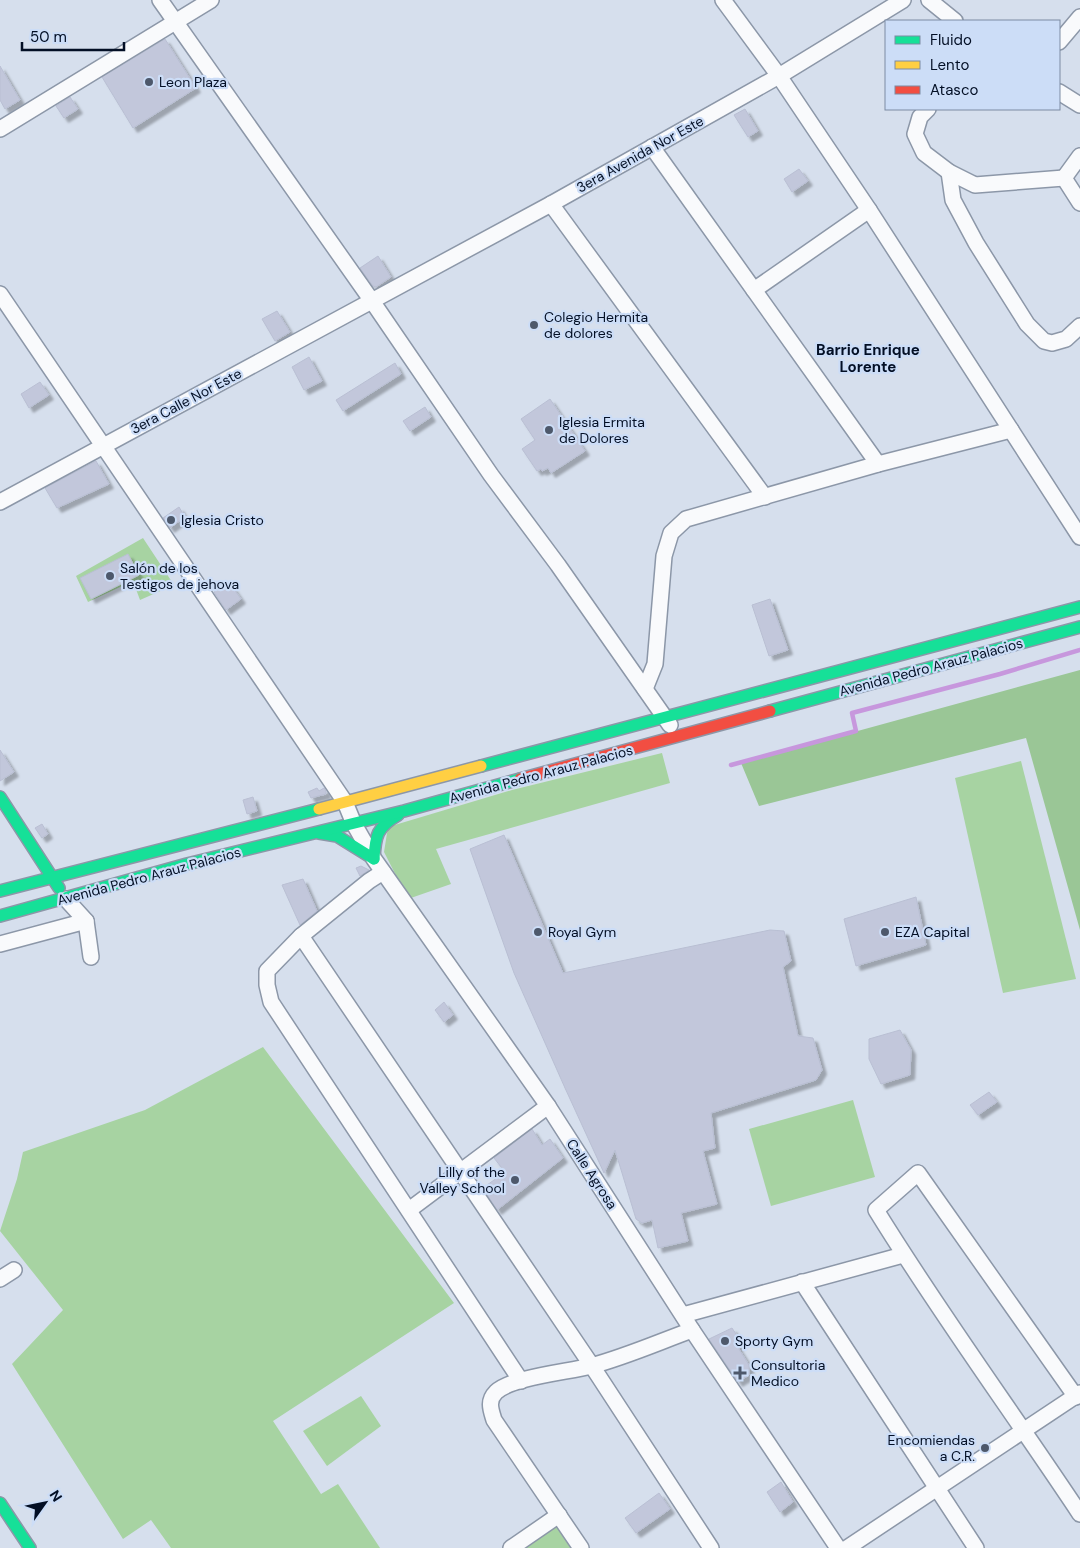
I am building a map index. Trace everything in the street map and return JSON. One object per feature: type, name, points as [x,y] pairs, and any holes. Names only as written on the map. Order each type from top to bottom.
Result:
[{"type":"street","points":[[160,0],[372,301],[491,475],[678,736]]},
{"type":"street","points":[[0,129],[210,0]]},
{"type":"street","points":[[723,0],[779,76],[869,210],[1080,538]]},
{"type":"street","name":"3era Avenida Nor Este","points":[[372,301],[551,204],[779,76],[903,0]]},
{"type":"street","points":[[928,0],[954,20]]},
{"type":"street","points":[[1060,41],[1080,17]]},
{"type":"street","points":[[1060,93],[1080,105]]},
{"type":"street","points":[[927,110],[920,117],[915,134],[924,152],[949,172],[975,185],[1064,178],[1080,156]]},
{"type":"street","points":[[652,147],[878,464]]},
{"type":"street","points":[[949,172],[953,200],[976,243],[1027,324],[1044,341],[1052,343],[1066,339],[1080,326]]},
{"type":"street","points":[[1064,178],[1080,203]]},
{"type":"street","points":[[551,204],[765,496]]},
{"type":"street","points":[[754,290],[869,210]]},
{"type":"street","name":"Calle Agrosa","points":[[0,294],[345,802],[354,824],[374,859],[548,1106],[692,1330],[838,1548]]},
{"type":"street","name":"3era Calle Nor Este","points":[[0,502],[372,301]]},
{"type":"street","points":[[645,689],[655,664],[664,556],[671,533],[686,519],[878,464],[1011,430]]},
{"type":"street","name":"Avenida Pedro Arauz Palacios","points":[[0,891],[52,876],[345,802],[1080,607]]},
{"type":"street","name":"Avenida Pedro Arauz Palacios","points":[[0,916],[187,864],[404,811],[1080,627]]},
{"type":"street","points":[[969,636],[972,656]]},
{"type":"street","points":[[818,677],[824,696]]},
{"type":"street","points":[[0,797],[66,899],[86,921],[91,957]]},
{"type":"street","points":[[319,833],[337,836],[374,859],[376,833],[382,825],[404,811]]},
{"type":"street","points":[[183,843],[187,864]]},
{"type":"street","points":[[383,872],[369,881],[301,936],[268,971],[267,985],[271,1002],[521,1381]]},
{"type":"street","points":[[0,944],[86,921]]},
{"type":"street","points":[[301,936],[592,1366],[711,1548]]},
{"type":"street","points":[[409,1210],[548,1106]]},
{"type":"street","points":[[847,1548],[1025,1431],[1078,1395],[918,1173],[876,1210],[904,1255],[1025,1431],[1080,1514]]},
{"type":"street","points":[[683,1315],[904,1255]]},
{"type":"street","points":[[0,1279],[14,1270]]},
{"type":"street","points":[[802,1282],[976,1548]]},
{"type":"street","points":[[581,1548],[494,1420],[490,1404],[493,1396],[498,1390],[521,1381],[592,1366],[692,1330]]},
{"type":"street","points":[[0,1503],[30,1548]]},
{"type":"street","points":[[510,1548],[559,1515]]},
{"type":"green space","points":[[143,538],[174,585],[140,600],[133,581],[88,602],[76,576]]},
{"type":"green space","points":[[1080,670],[1080,930],[1026,738],[759,806],[741,763]]},
{"type":"green space","points":[[662,753],[670,783],[436,849],[451,884],[408,899],[384,852],[388,827],[512,790]]},
{"type":"green space","points":[[1021,761],[1076,979],[1003,993],[955,778]]},
{"type":"green space","points":[[263,1047],[454,1303],[273,1421],[321,1494],[338,1484],[380,1548],[171,1548],[151,1520],[123,1539],[12,1364],[63,1310],[0,1231],[17,1179],[23,1152],[145,1110]]},
{"type":"green space","points":[[853,1100],[875,1177],[771,1206],[749,1129]]},
{"type":"green space","points":[[361,1396],[381,1426],[327,1466],[303,1431]]},
{"type":"green space","points":[[559,1515],[579,1548],[510,1548]]},
{"type":"building","name":"Leon Plaza","points":[[165,39],[196,88],[133,128],[102,77]]},
{"type":"building","points":[[0,66],[20,100],[5,109],[0,100]]},
{"type":"building","points":[[70,97],[78,109],[64,118],[56,106]]},
{"type":"building","points":[[745,109],[758,131],[748,137],[734,115]]},
{"type":"building","points":[[799,169],[808,181],[792,192],[784,179]]},
{"type":"building","points":[[378,256],[391,277],[376,287],[373,286],[360,268]]},
{"type":"building","points":[[277,311],[290,332],[275,341],[262,319]]},
{"type":"building","points":[[309,357],[322,381],[304,390],[292,367]]},
{"type":"building","points":[[395,363],[401,374],[343,411],[336,400]]},
{"type":"building","points":[[40,382],[49,395],[29,408],[21,394]]},
{"type":"building","name":"Iglesia Ermita de Dolores","points":[[550,399],[585,451],[551,473],[548,468],[537,471],[522,449],[535,440],[521,419]]},
{"type":"building","points":[[425,407],[431,417],[410,431],[403,421]]},
{"type":"building","points":[[96,461],[109,484],[57,508],[45,488]]},
{"type":"building","name":"Iglesia Cristo","points":[[179,507],[185,517],[170,528],[163,518]]},
{"type":"building","name":"Salón de los Testigos de jehova","points":[[128,554],[139,575],[91,599],[80,578]]},
{"type":"building","points":[[229,582],[241,599],[226,610],[214,592]]},
{"type":"building","points":[[770,599],[788,650],[769,656],[752,605]]},
{"type":"building","points":[[0,750],[14,772],[0,781]]},
{"type":"building","points":[[317,788],[319,791],[324,788],[326,794],[311,798],[308,792]]},
{"type":"building","points":[[253,797],[257,811],[247,814],[243,800]]},
{"type":"building","points":[[42,824],[48,834],[42,838],[35,828]]},
{"type":"building","points":[[504,835],[563,973],[770,930],[784,931],[791,961],[783,967],[798,1036],[813,1038],[822,1070],[816,1080],[711,1113],[715,1148],[703,1151],[717,1204],[681,1213],[688,1241],[658,1248],[652,1220],[642,1223],[636,1219],[615,1150],[604,1173],[565,1088],[514,973],[470,849]]},
{"type":"building","points":[[361,866],[369,870],[360,876],[356,868]]},
{"type":"building","points":[[303,879],[317,911],[300,925],[282,885]]},
{"type":"building","name":"EZA Capital","points":[[916,897],[926,945],[856,966],[844,919]]},
{"type":"building","points":[[444,1002],[453,1015],[444,1022],[435,1010]]},
{"type":"building","points":[[900,1030],[911,1050],[910,1075],[881,1084],[869,1059],[869,1039]]},
{"type":"building","points":[[989,1092],[997,1102],[978,1115],[970,1105]]},
{"type":"building","name":"Lilly of the Valley School","points":[[532,1129],[542,1145],[550,1139],[563,1158],[497,1210],[483,1188],[505,1172],[494,1158]]},
{"type":"building","points":[[732,1328],[742,1343],[737,1346],[749,1365],[749,1375],[738,1382],[709,1339]]},
{"type":"building","points":[[781,1482],[793,1502],[780,1512],[767,1492]]},
{"type":"building","points":[[659,1493],[670,1509],[636,1533],[625,1518]]},
{"type":"waterway","points":[[731,765],[856,731],[852,713],[1000,674],[1080,650]]},
{"type":"traffic: fast","points":[[481,766],[1080,607]]},
{"type":"traffic: fast","points":[[770,711],[1080,627]]},
{"type":"traffic: fast","points":[[0,916],[187,864],[404,811],[520,779]]},
{"type":"traffic: fast","points":[[0,797],[59,888]]},
{"type":"traffic: fast","points":[[0,891],[319,809]]},
{"type":"traffic: fast","points":[[374,859],[378,833],[381,828],[398,815]]},
{"type":"traffic: fast","points":[[319,833],[337,836],[374,859]]},
{"type":"traffic: fast","points":[[0,1503],[30,1548]]},
{"type":"traffic: slow","points":[[319,809],[481,766]]},
{"type":"traffic: jam","points":[[520,779],[770,711]]},
{"type":"place","name":"Leon Plaza","points":[[149,82]]},
{"type":"place","name":"Colegio Hermita de dolores","points":[[534,325]]},
{"type":"place","name":"Iglesia Ermita de Dolores","points":[[549,430]]},
{"type":"place","name":"Iglesia Cristo","points":[[171,520]]},
{"type":"place","name":"Salón de los Testigos de jehova","points":[[110,576]]},
{"type":"place","name":"Royal Gym","points":[[538,932]]},
{"type":"place","name":"EZA Capital","points":[[885,932]]},
{"type":"place","name":"Lilly of the Valley School","points":[[515,1180]]},
{"type":"place","name":"Sporty Gym","points":[[725,1341]]},
{"type":"place","name":"Consultoria Medico","points":[[740,1373]]},
{"type":"place","name":"Encomiendas a C.R.","points":[[985,1448]]},
{"type":"district","name":"Barrio Enrique Lorente","points":[[868,358]]}]
